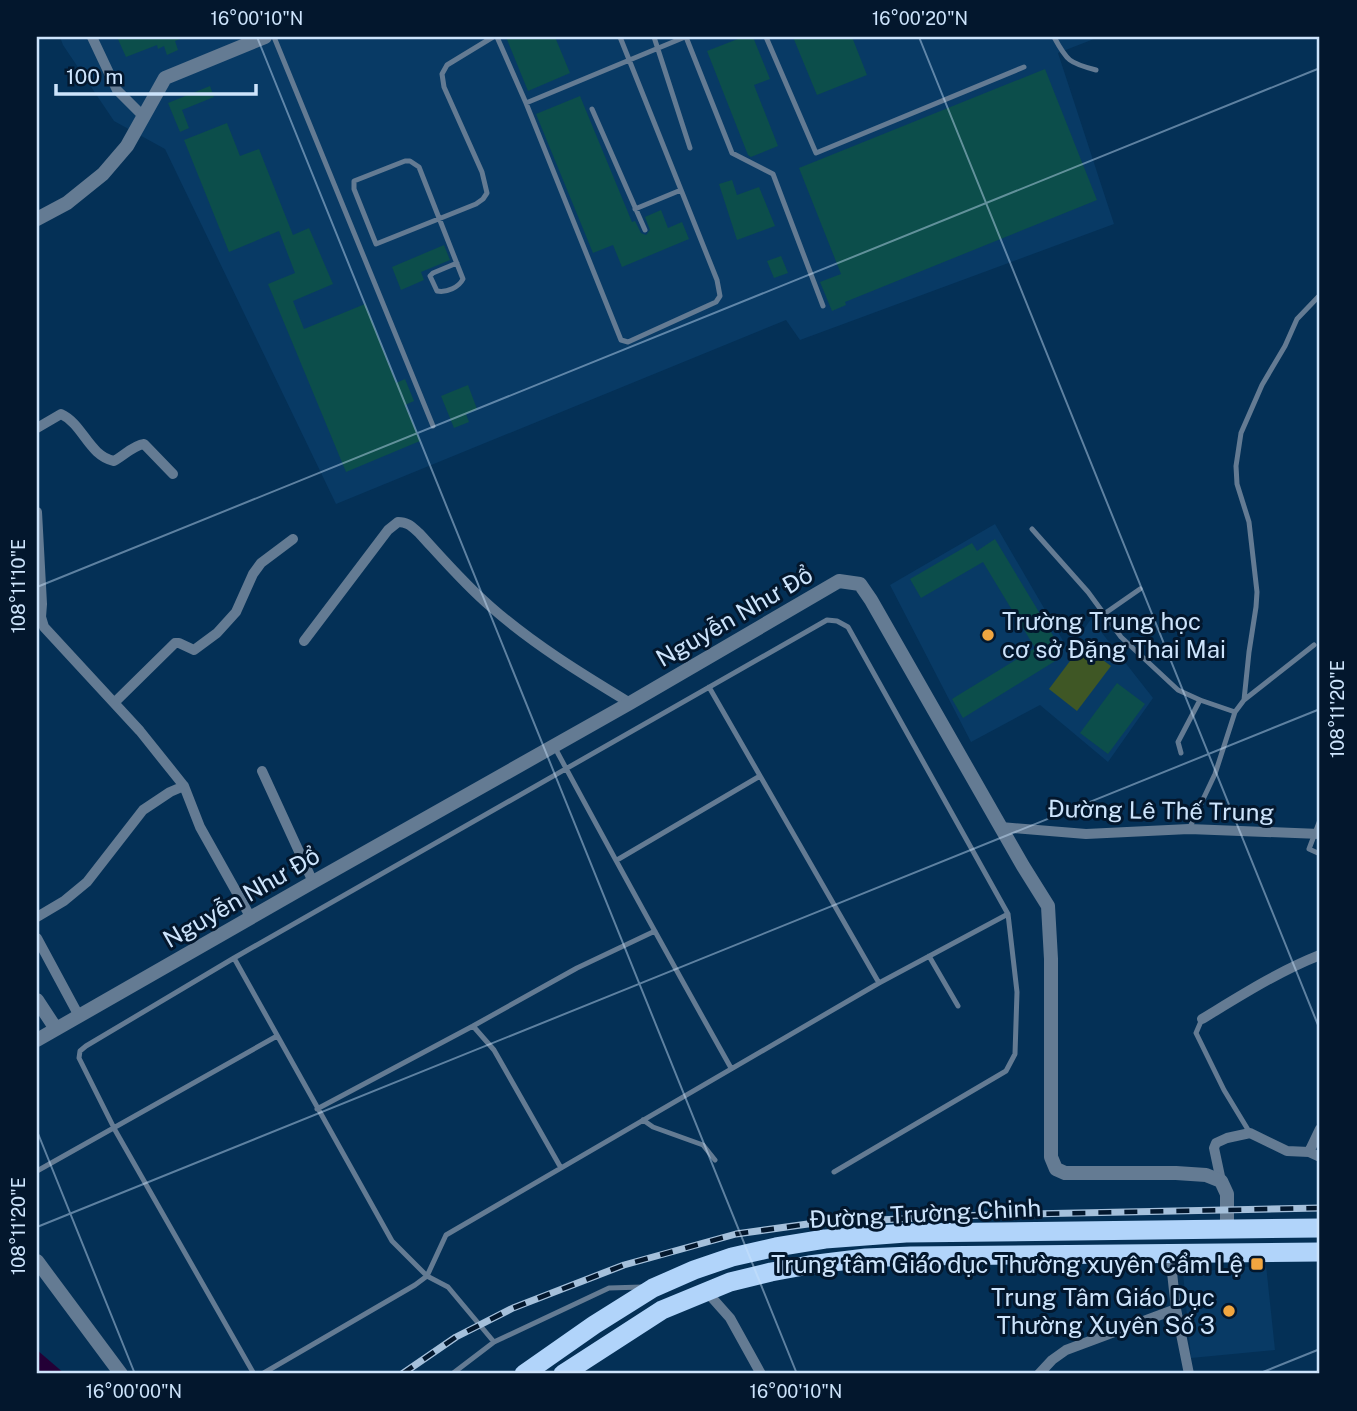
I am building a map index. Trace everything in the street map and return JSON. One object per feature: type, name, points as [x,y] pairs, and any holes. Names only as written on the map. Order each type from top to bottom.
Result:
[{"type":"highway","name":"Đường Trường Chinh","points":[[524,1374],[653,1288],[732,1256],[776,1247],[825,1239],[906,1233],[1320,1228]]},
{"type":"highway","name":"Đường Trường Chinh","points":[[563,1374],[662,1310],[730,1282],[809,1265],[866,1258],[1320,1252]]},
{"type":"street","points":[[92,37],[117,90],[143,116]]},
{"type":"street","points":[[37,219],[67,203],[103,174],[127,146],[165,78],[265,37]]},
{"type":"street","points":[[37,428],[61,414],[68,417],[104,459],[114,461],[137,445],[144,444],[173,474]]},
{"type":"street","points":[[37,512],[41,617],[44,627],[140,731],[184,786],[200,827],[251,918]]},
{"type":"street","points":[[304,641],[388,530],[398,522],[404,522],[419,533],[472,590],[512,624],[573,668],[630,704]]},
{"type":"street","points":[[114,703],[175,643],[194,650],[217,633],[236,612],[261,562],[292,539]]},
{"type":"street","name":"Nguyễn Như Đổ","points":[[37,1040],[630,704],[839,581],[860,584],[871,600],[1048,906],[1051,959],[1051,1157],[1056,1169],[1065,1173],[1176,1172],[1206,1175],[1220,1181]]},
{"type":"street","points":[[262,771],[313,882]]},
{"type":"street","points":[[37,917],[64,901],[87,882],[143,810],[184,786]]},
{"type":"street","name":"Đường Lê Thế Trung","points":[[1001,827],[1086,834],[1189,829],[1318,834]]},
{"type":"street","points":[[37,938],[79,1016]]},
{"type":"street","points":[[1202,1019],[1304,961],[1320,955]]},
{"type":"street","points":[[37,1000],[56,1029]]},
{"type":"street","points":[[1309,1152],[1320,1129]]},
{"type":"street","points":[[1227,1229],[1227,1194],[1220,1181],[1214,1148],[1216,1143],[1250,1133],[1287,1151],[1309,1152],[1320,1157]]},
{"type":"street","points":[[1170,1254],[1176,1309],[1189,1374]]},
{"type":"street","points":[[37,1261],[121,1374]]},
{"type":"street","points":[[706,1291],[730,1318],[761,1374]]},
{"type":"street","points":[[1039,1374],[1066,1350],[1176,1309]]},
{"type":"lane","points":[[274,37],[433,426]]},
{"type":"lane","points":[[457,263],[430,276],[437,291],[458,286],[463,279],[457,263],[439,219],[419,166],[405,161],[354,181],[354,189],[376,244],[439,219],[476,204],[483,199],[487,193],[482,172],[444,87],[442,74],[447,65],[495,37],[526,103],[621,340],[628,342],[716,302],[720,296],[717,280],[620,37]]},
{"type":"lane","points":[[654,37],[690,148]]},
{"type":"lane","points":[[526,103],[685,37],[732,153],[773,174],[823,306]]},
{"type":"lane","points":[[766,37],[816,153],[1024,67]]},
{"type":"lane","points":[[1054,37],[1063,55],[1074,65],[1096,70]]},
{"type":"lane","points":[[592,109],[645,230]]},
{"type":"lane","points":[[635,209],[681,190]]},
{"type":"lane","points":[[1244,700],[1257,592],[1250,522],[1237,484],[1241,433],[1262,385],[1297,319],[1320,295]]},
{"type":"lane","points":[[1032,528],[1088,592],[1122,637],[1178,690],[1235,712]]},
{"type":"lane","points":[[1104,614],[1140,590]]},
{"type":"lane","points":[[254,1374],[114,1127],[79,1058],[80,1051],[234,958],[827,620],[837,621],[848,627],[1008,914],[1017,992],[1016,1054],[1006,1071],[834,1172]]},
{"type":"lane","points":[[1189,829],[1215,774],[1235,712],[1244,700],[1314,645]]},
{"type":"lane","points":[[709,687],[879,983]]},
{"type":"lane","points":[[1181,752],[1178,742],[1200,700]]},
{"type":"lane","points":[[554,745],[731,1068]]},
{"type":"lane","points":[[617,860],[760,776]]},
{"type":"lane","points":[[1320,820],[1318,834],[1309,849],[1320,854]]},
{"type":"lane","points":[[262,1374],[427,1276],[446,1235],[879,983],[1008,914]]},
{"type":"lane","points":[[317,1109],[577,968],[655,932]]},
{"type":"lane","points":[[929,956],[958,1006]]},
{"type":"lane","points":[[234,958],[392,1241],[427,1276],[447,1287],[494,1342]]},
{"type":"lane","points":[[1202,1019],[1196,1033],[1224,1090],[1250,1133]]},
{"type":"lane","points":[[473,1026],[494,1050],[561,1168]]},
{"type":"lane","points":[[37,1171],[277,1037]]},
{"type":"lane","points":[[643,1120],[653,1127],[703,1145],[715,1160]]},
{"type":"lane","points":[[452,1374],[494,1342],[609,1288],[653,1288],[662,1310]]},
{"type":"shaded area","points":[[60,37],[1099,37],[1058,53],[1114,224],[800,340],[786,320],[336,504],[165,149],[114,121]]},
{"type":"shaded area","name":"Trường Trung học cơ sở Đặng Thai Mai","points":[[995,524],[1069,651],[1091,619],[1153,698],[1108,762],[1040,705],[971,742],[890,585]]},
{"type":"shaded area","name":"Trung Tâm Giáo Dục Thường Xuyên Số 3","points":[[1266,1265],[1275,1350],[1191,1358],[1183,1273]]},
{"type":"shaded area","points":[[37,1350],[65,1374],[37,1374]]},
{"type":"green space","points":[[1082,645],[1111,666],[1077,711],[1049,689]]},
{"type":"building","points":[[117,37],[185,37],[175,41],[178,50],[167,55],[164,46],[158,49],[157,45],[126,57]]},
{"type":"building","points":[[506,37],[555,37],[570,73],[528,91]]},
{"type":"building","points":[[743,37],[753,37],[770,79],[754,85],[778,146],[751,157],[707,51]]},
{"type":"building","points":[[793,37],[852,37],[867,75],[817,95]]},
{"type":"building","points":[[1045,69],[1097,200],[845,302],[846,305],[832,311],[820,282],[841,274],[799,168]]},
{"type":"building","points":[[210,86],[214,97],[182,110],[189,128],[180,132],[168,103]]},
{"type":"building","points":[[580,96],[632,222],[635,221],[641,233],[646,235],[650,230],[645,217],[661,210],[668,228],[682,222],[689,239],[622,267],[613,245],[593,253],[536,114]]},
{"type":"building","points":[[227,123],[240,156],[259,149],[293,235],[309,228],[333,284],[293,301],[304,329],[365,304],[396,383],[405,379],[414,401],[405,405],[420,441],[346,472],[268,284],[295,273],[279,231],[229,252],[184,140]]},
{"type":"building","points":[[732,180],[737,195],[759,187],[775,226],[737,240],[719,184]]},
{"type":"building","points":[[444,245],[450,260],[421,272],[424,280],[401,290],[392,267]]},
{"type":"building","points":[[781,256],[788,273],[774,278],[767,261]]},
{"type":"building","points":[[468,385],[477,409],[466,414],[469,422],[454,428],[441,396]]},
{"type":"building","points":[[995,539],[1054,637],[1049,640],[1060,658],[963,718],[952,699],[1035,648],[983,562],[921,598],[910,579],[972,543],[977,551]]},
{"type":"building","points":[[1117,683],[1145,704],[1108,754],[1080,733]]},
{"type":"railway","points":[[402,1374],[456,1337],[513,1308],[624,1265],[736,1234],[815,1223],[984,1215],[1320,1208]]},
{"type":"place","name":"Trường Trung học cơ sở Đặng Thai Mai","points":[[988,635]]},
{"type":"place","name":"Trung tâm Giáo dục Thường xuyên Cẩm Lệ","points":[[1257,1264]]},
{"type":"place","name":"Trung Tâm Giáo Dục Thường Xuyên Số 3","points":[[1229,1311]]}]
